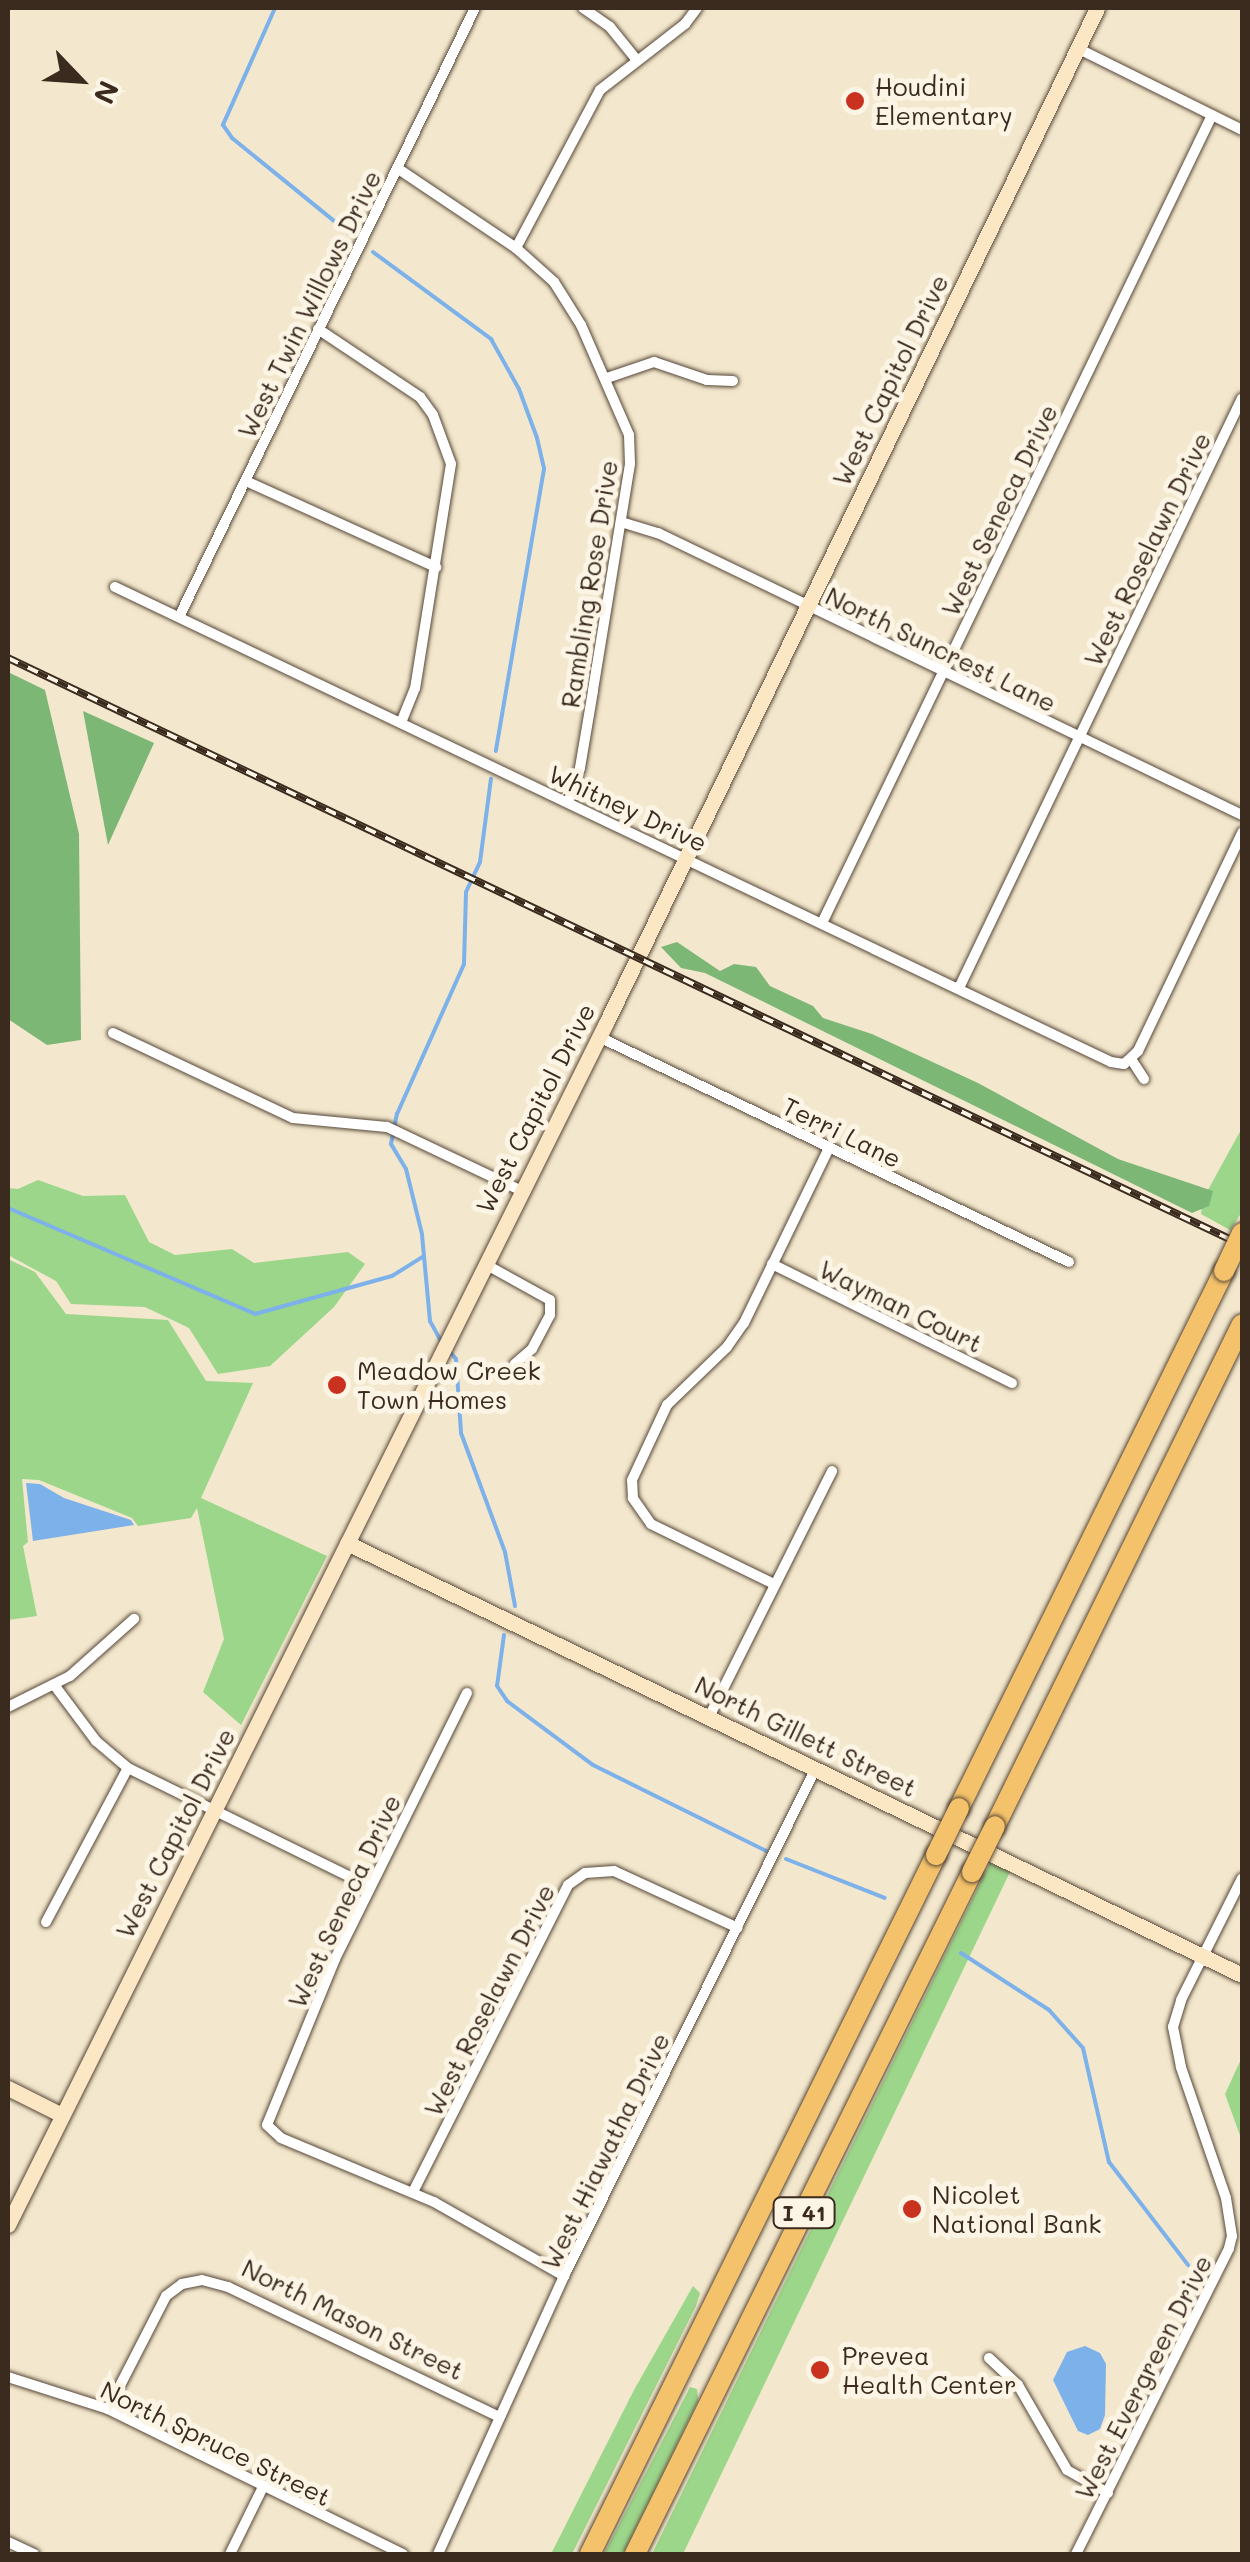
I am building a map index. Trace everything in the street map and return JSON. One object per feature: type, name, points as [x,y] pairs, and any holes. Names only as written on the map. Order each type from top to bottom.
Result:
[{"type":"highway","name":"I 41","points":[[590,2554],[1242,1233]]},
{"type":"highway","name":"I 41","points":[[635,2554],[1242,1324]]},
{"type":"street","name":"West Twin Willows Drive","points":[[179,617],[475,8]]},
{"type":"street","points":[[583,8],[610,27],[636,59]]},
{"type":"street","points":[[516,248],[592,102],[636,59],[685,24],[697,8]]},
{"type":"street","name":"West Capitol Drive","points":[[8,2225],[599,1037],[1097,8]]},
{"type":"street","points":[[1076,48],[1242,130]]},
{"type":"street","name":"West Seneca Drive","points":[[822,923],[1212,115]]},
{"type":"street","name":"Rambling Rose Drive","points":[[398,168],[516,248],[563,294],[607,378],[630,435],[621,522],[580,768],[568,802]]},
{"type":"street","points":[[318,329],[420,397],[432,414],[452,472],[414,688],[401,722]]},
{"type":"street","points":[[607,378],[654,362],[707,380],[734,382]]},
{"type":"street","name":"West Roselawn Drive","points":[[959,988],[1242,398]]},
{"type":"street","points":[[246,481],[436,567]]},
{"type":"street","name":"North Suncrest Lane","points":[[621,522],[658,534],[1242,815]]},
{"type":"street","name":"Whitney Drive","points":[[115,587],[1104,1060],[1127,1061]]},
{"type":"street","points":[[1144,1079],[1127,1061],[1242,832]]},
{"type":"street","points":[[113,1034],[293,1118],[388,1127],[522,1191]]},
{"type":"street","name":"Terri Lane","points":[[599,1037],[1070,1262]]},
{"type":"street","points":[[774,1584],[651,1524],[638,1508],[632,1490],[636,1464],[667,1405],[738,1334],[829,1148]]},
{"type":"street","points":[[486,1264],[550,1300],[550,1315],[532,1349],[516,1364]]},
{"type":"street","name":"Wayman Court","points":[[772,1264],[1012,1383]]},
{"type":"street","points":[[708,1717],[832,1472]]},
{"type":"street","name":"North Gillett Street","points":[[347,1543],[1242,1975]]},
{"type":"street","points":[[8,1708],[55,1686],[134,1619]]},
{"type":"street","points":[[55,1686],[96,1740],[128,1768],[370,1886]]},
{"type":"street","name":"West Seneca Drive","points":[[413,2192],[269,2129],[269,2114],[370,1886],[467,1693]]},
{"type":"street","points":[[46,1922],[128,1768]]},
{"type":"street","name":"West Hiawatha Drive","points":[[438,2554],[564,2276],[816,1768]]},
{"type":"street","name":"West Roselawn Drive","points":[[413,2192],[568,1885],[585,1873],[614,1870],[738,1928]]},
{"type":"street","name":"West Evergreen Drive","points":[[1076,2554],[1226,2260],[1232,2236],[1226,2198],[1174,2036],[1176,2010],[1242,1878]]},
{"type":"street","points":[[8,2088],[62,2114]]},
{"type":"street","points":[[413,2192],[564,2276]]},
{"type":"street","name":"North Mason Street","points":[[108,2409],[160,2305],[182,2284],[202,2280],[228,2287],[499,2417]]},
{"type":"street","points":[[990,2358],[1018,2385],[1068,2470],[1108,2493]]},
{"type":"street","name":"North Spruce Street","points":[[8,2377],[108,2409],[404,2554]]},
{"type":"street","points":[[230,2554],[264,2487]]},
{"type":"street","points":[[8,2542],[34,2554]]},
{"type":"green space","points":[[8,672],[45,690],[79,834],[81,1040],[47,1045],[8,1019]]},
{"type":"green space","points":[[83,711],[154,743],[108,845]]},
{"type":"green space","points":[[677,942],[720,971],[734,964],[756,967],[770,986],[813,1006],[823,1018],[872,1034],[978,1083],[1118,1159],[1213,1191],[1209,1206],[1192,1213],[705,973],[681,968],[661,947]]},
{"type":"green space","points":[[1242,1128],[1242,1212],[1230,1230],[1201,1214],[1203,1199]]},
{"type":"green space","points":[[38,1180],[83,1196],[125,1195],[149,1242],[175,1255],[232,1249],[254,1263],[348,1252],[365,1264],[334,1307],[270,1366],[218,1374],[189,1328],[145,1307],[71,1304],[56,1281],[8,1255],[8,1188],[18,1189]]},
{"type":"green space","points":[[8,1259],[35,1272],[66,1314],[168,1320],[206,1381],[253,1383],[201,1498],[327,1556],[241,1725],[203,1692],[224,1639],[197,1508],[191,1518],[138,1526],[132,1518],[39,1480],[22,1479],[28,1542],[23,1546],[37,1616],[8,1620]]},
{"type":"green space","points":[[990,1863],[1010,1872],[683,2554],[652,2554]]},
{"type":"green space","points":[[1242,2057],[1242,2141],[1225,2094]]},
{"type":"green space","points":[[693,2286],[700,2293],[696,2306],[572,2554],[551,2554],[634,2390]]},
{"type":"green space","points":[[690,2387],[697,2389],[698,2401],[623,2554],[604,2554]]},
{"type":"water","points":[[26,1483],[40,1484],[64,1498],[131,1520],[134,1525],[33,1541]]},
{"type":"water","points":[[1085,2346],[1100,2353],[1106,2364],[1105,2415],[1100,2429],[1088,2435],[1078,2431],[1053,2380],[1067,2352]]},
{"type":"waterway","points":[[275,8],[223,125],[232,138],[350,234]]},
{"type":"waterway","points":[[373,252],[491,339],[519,389],[537,438],[544,469],[496,751]]},
{"type":"waterway","points":[[441,1341],[430,1321],[422,1234],[406,1169],[391,1144],[397,1114],[464,964],[466,892],[480,862],[491,779]]},
{"type":"waterway","points":[[8,1208],[255,1314],[392,1276],[423,1257]]},
{"type":"waterway","points":[[450,1352],[456,1359],[461,1433],[505,1552],[515,1606]]},
{"type":"waterway","points":[[504,1635],[497,1686],[507,1701],[593,1765],[766,1851]]},
{"type":"waterway","points":[[786,1859],[885,1898]]},
{"type":"waterway","points":[[961,1953],[1049,2010],[1083,2048],[1109,2162],[1188,2265]]},
{"type":"railway","points":[[8,658],[1242,1245]]},
{"type":"place","name":"Houdini Elementary","points":[[855,101]]},
{"type":"place","name":"Meadow Creek Town Homes","points":[[337,1385]]},
{"type":"place","name":"Nicolet National Bank","points":[[912,2209]]},
{"type":"place","name":"Prevea Health Center","points":[[820,2370]]}]
